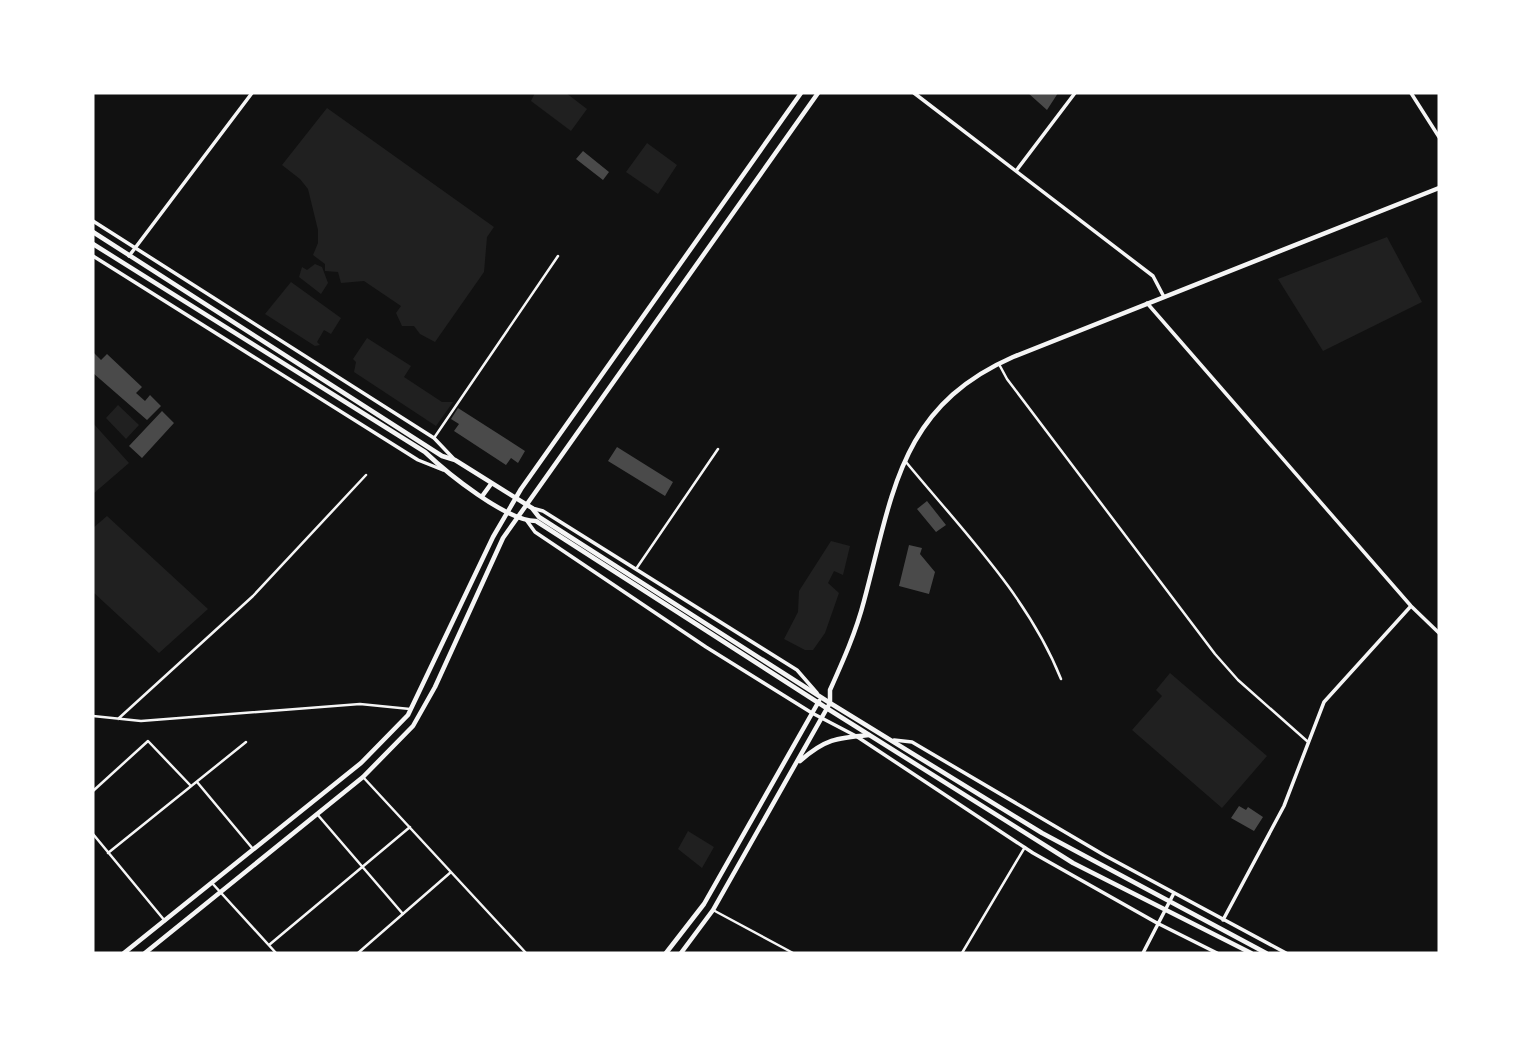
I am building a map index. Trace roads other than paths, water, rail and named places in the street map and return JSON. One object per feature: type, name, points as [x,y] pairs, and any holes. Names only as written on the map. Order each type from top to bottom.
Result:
[{"type":"main road","points":[[124,953],[373,752],[412,709],[515,500],[801,93]]},
{"type":"main road","points":[[145,953],[363,777],[394,748],[420,715],[503,538],[818,93]]},
{"type":"main road","points":[[681,953],[713,910],[823,719],[829,706],[830,691],[854,634],[886,509],[904,460],[922,430],[945,402],[976,376],[999,363],[1439,188]]},
{"type":"main road","points":[[93,232],[442,456],[455,460],[515,500],[532,508],[540,517],[819,700]]},
{"type":"main road","points":[[93,244],[425,452],[445,471],[508,512],[527,521],[536,521],[819,700],[894,740],[1042,833],[1266,953]]},
{"type":"main road","points":[[484,495],[491,484]]},
{"type":"main road","points":[[666,953],[704,904],[819,700],[830,691]]},
{"type":"main road","points":[[829,706],[869,735],[1073,863],[1251,953]]},
{"type":"main road","points":[[796,764],[825,742],[869,735]]},
{"type":"street","points":[[128,256],[252,93]]},
{"type":"street","points":[[914,93],[1153,276],[1164,297]]},
{"type":"street","points":[[1016,171],[1075,93]]},
{"type":"street","points":[[1411,93],[1439,137]]},
{"type":"street","points":[[93,221],[434,438],[455,460]]},
{"type":"street","points":[[93,256],[418,460],[445,471]]},
{"type":"street","points":[[434,438],[558,256]]},
{"type":"street","points":[[1147,303],[1410,606],[1439,633]]},
{"type":"street","points":[[999,363],[1007,379],[1215,654],[1238,680],[1309,742]]},
{"type":"street","points":[[636,569],[718,449]]},
{"type":"street","points":[[904,460],[1021,602],[1052,655],[1061,679]]},
{"type":"street","points":[[118,719],[245,604],[366,475]]},
{"type":"street","points":[[532,508],[543,511],[797,670],[819,700]]},
{"type":"street","points":[[527,521],[535,532],[558,548],[812,713],[856,736],[1025,847],[1157,923],[1217,953]]},
{"type":"street","points":[[1223,920],[1284,806],[1324,702],[1410,606]]},
{"type":"street","points":[[93,716],[141,721],[360,704],[412,709]]},
{"type":"street","points":[[894,740],[912,742],[1174,893],[1286,953]]},
{"type":"street","points":[[93,791],[148,741],[191,786]]},
{"type":"street","points":[[108,853],[246,742]]},
{"type":"street","points":[[363,777],[526,953]]},
{"type":"street","points":[[197,782],[253,849]]},
{"type":"street","points":[[317,814],[403,914]]},
{"type":"street","points":[[269,945],[410,827]]},
{"type":"street","points":[[93,834],[164,921]]},
{"type":"street","points":[[962,953],[1025,847]]},
{"type":"street","points":[[358,953],[452,872]]},
{"type":"street","points":[[212,883],[276,953]]},
{"type":"street","points":[[1143,953],[1174,893]]},
{"type":"street","points":[[713,910],[793,953]]}]
